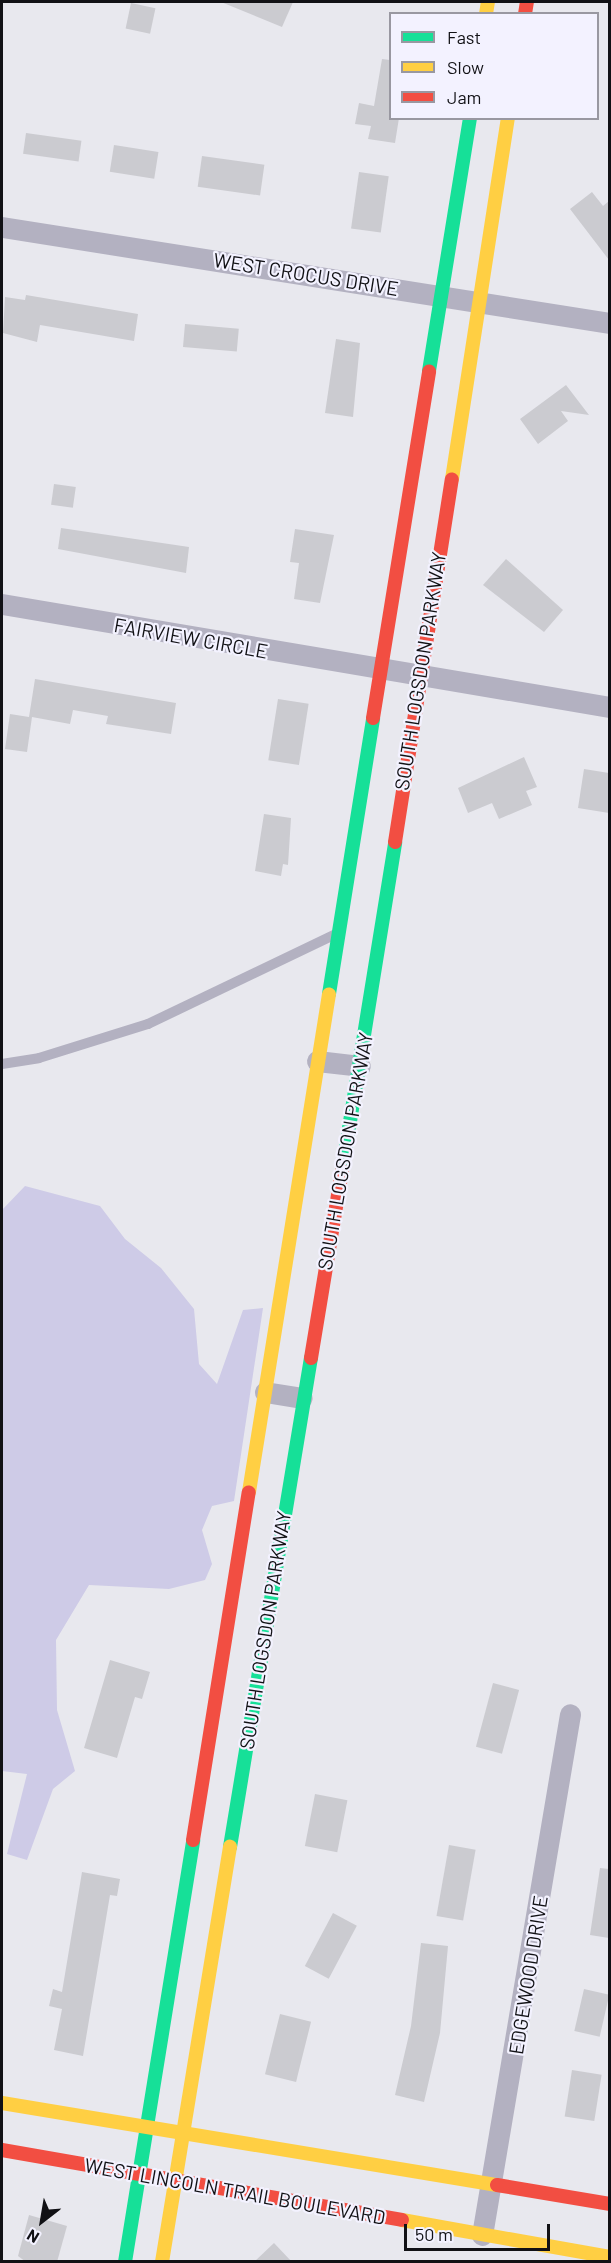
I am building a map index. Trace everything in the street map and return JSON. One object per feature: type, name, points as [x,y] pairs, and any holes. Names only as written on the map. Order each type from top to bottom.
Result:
[{"type":"main road","name":"SOUTH LOGSDON PARKWAY","points":[[124,2262],[136,2175],[265,1392],[470,120]]},
{"type":"main road","name":"SOUTH LOGSDON PARKWAY","points":[[162,2262],[173,2182],[302,1398],[360,1066],[508,120]]},
{"type":"main road","points":[[2,2103],[493,2189],[609,2204]]},
{"type":"main road","name":"WEST LINCOLN TRAIL BOULEVARD","points":[[2,2150],[609,2258]]},
{"type":"main road","points":[[605,2262],[609,2258]]},
{"type":"street","name":"WEST CROCUS DRIVE","points":[[2,227],[609,323]]},
{"type":"street","name":"FAIRVIEW CIRCLE","points":[[2,604],[381,672],[609,706]]},
{"type":"street","points":[[317,1061],[360,1066]]},
{"type":"street","points":[[265,1392],[302,1398]]},
{"type":"street","name":"EDGEWOOD DRIVE","points":[[483,2235],[493,2189],[570,1714]]},
{"type":"lane","points":[[2,1064],[39,1058],[148,1023],[337,934]]},
{"type":"shaded area","points":[[25,1186],[100,1206],[125,1239],[161,1268],[194,1309],[199,1364],[217,1384],[243,1310],[263,1308],[234,1501],[212,1506],[202,1530],[212,1564],[205,1580],[169,1589],[89,1585],[56,1640],[57,1710],[75,1771],[53,1789],[27,1860],[7,1854],[27,1774],[2,1771],[2,1210]]},
{"type":"building","points":[[221,2],[293,2],[282,27]]},
{"type":"building","points":[[131,3],[155,8],[150,34],[126,28]]},
{"type":"building","points":[[382,59],[389,60],[389,120],[399,120],[395,143],[368,139],[371,126],[355,124],[359,103],[374,106]]},
{"type":"building","points":[[26,133],[81,141],[79,162],[23,154]]},
{"type":"building","points":[[114,145],[158,152],[154,179],[110,172]]},
{"type":"building","points":[[202,156],[264,165],[260,195],[198,187]]},
{"type":"building","points":[[359,172],[389,176],[381,233],[351,228]]},
{"type":"building","points":[[592,192],[603,206],[609,201],[609,260],[570,209]]},
{"type":"building","points":[[26,295],[138,314],[134,341],[40,325],[37,342],[3,333],[5,297],[25,300]]},
{"type":"building","points":[[185,324],[239,329],[237,352],[183,347]]},
{"type":"building","points":[[336,339],[360,343],[353,417],[325,413]]},
{"type":"building","points":[[566,385],[589,415],[561,411],[568,421],[538,444],[520,419]]},
{"type":"building","points":[[54,484],[76,487],[73,508],[51,505]]},
{"type":"building","points":[[61,528],[189,547],[186,573],[58,549]]},
{"type":"building","points":[[295,529],[334,535],[320,603],[294,599],[299,563],[290,562]]},
{"type":"building","points":[[506,559],[563,610],[544,632],[483,585]]},
{"type":"building","points":[[35,679],[176,703],[171,734],[106,724],[108,716],[73,710],[70,724],[32,717],[27,752],[5,749],[10,714],[29,717]]},
{"type":"building","points":[[278,699],[309,704],[299,765],[268,760]]},
{"type":"building","points":[[524,757],[537,787],[526,791],[532,805],[499,819],[492,803],[468,813],[458,788]]},
{"type":"building","points":[[584,769],[609,773],[609,813],[578,808]]},
{"type":"building","points":[[264,814],[291,818],[288,865],[283,864],[281,876],[255,871]]},
{"type":"building","points":[[110,1660],[150,1672],[142,1699],[135,1697],[117,1758],[84,1748]]},
{"type":"building","points":[[493,1683],[519,1690],[502,1754],[476,1747]]},
{"type":"building","points":[[315,1794],[347,1800],[337,1852],[305,1846]]},
{"type":"building","points":[[449,1845],[476,1850],[463,1921],[436,1916]]},
{"type":"building","points":[[600,1868],[609,1869],[609,1938],[590,1935]]},
{"type":"building","points":[[82,1872],[120,1879],[117,1896],[110,1895],[83,2056],[54,2050],[62,2009],[49,2006],[53,1989],[62,1992]]},
{"type":"building","points":[[333,1913],[357,1926],[329,1979],[305,1966]]},
{"type":"building","points":[[421,1943],[448,1946],[440,2033],[424,2102],[395,2095],[411,2026]]},
{"type":"building","points":[[584,1989],[609,1995],[600,2037],[574,2031]]},
{"type":"building","points":[[280,2014],[311,2022],[296,2082],[265,2074]]},
{"type":"building","points":[[572,2070],[602,2075],[594,2121],[565,2116]]},
{"type":"building","points":[[29,2215],[67,2226],[57,2262],[26,2262],[18,2256]]},
{"type":"building","points":[[274,2243],[292,2262],[254,2262]]},
{"type":"traffic: fast","points":[[429,371],[470,120]]},
{"type":"traffic: fast","points":[[329,994],[373,718]]},
{"type":"traffic: fast","points":[[342,1171],[395,842]]},
{"type":"traffic: fast","points":[[230,1847],[311,1358]]},
{"type":"traffic: fast","points":[[125,2262],[193,1840]]},
{"type":"traffic: slow","points":[[486,12],[488,2]]},
{"type":"traffic: slow","points":[[452,479],[508,120]]},
{"type":"traffic: slow","points":[[249,1492],[329,994]]},
{"type":"traffic: slow","points":[[162,2262],[230,1847]]},
{"type":"traffic: slow","points":[[2,2103],[497,2185]]},
{"type":"traffic: slow","points":[[402,2220],[610,2257]]},
{"type":"traffic: jam","points":[[525,12],[527,2]]},
{"type":"traffic: jam","points":[[373,718],[429,371]]},
{"type":"traffic: jam","points":[[395,842],[452,479]]},
{"type":"traffic: jam","points":[[311,1358],[342,1171]]},
{"type":"traffic: jam","points":[[193,1840],[249,1492]]},
{"type":"traffic: jam","points":[[2,2150],[402,2220]]},
{"type":"traffic: jam","points":[[497,2185],[610,2204]]}]
